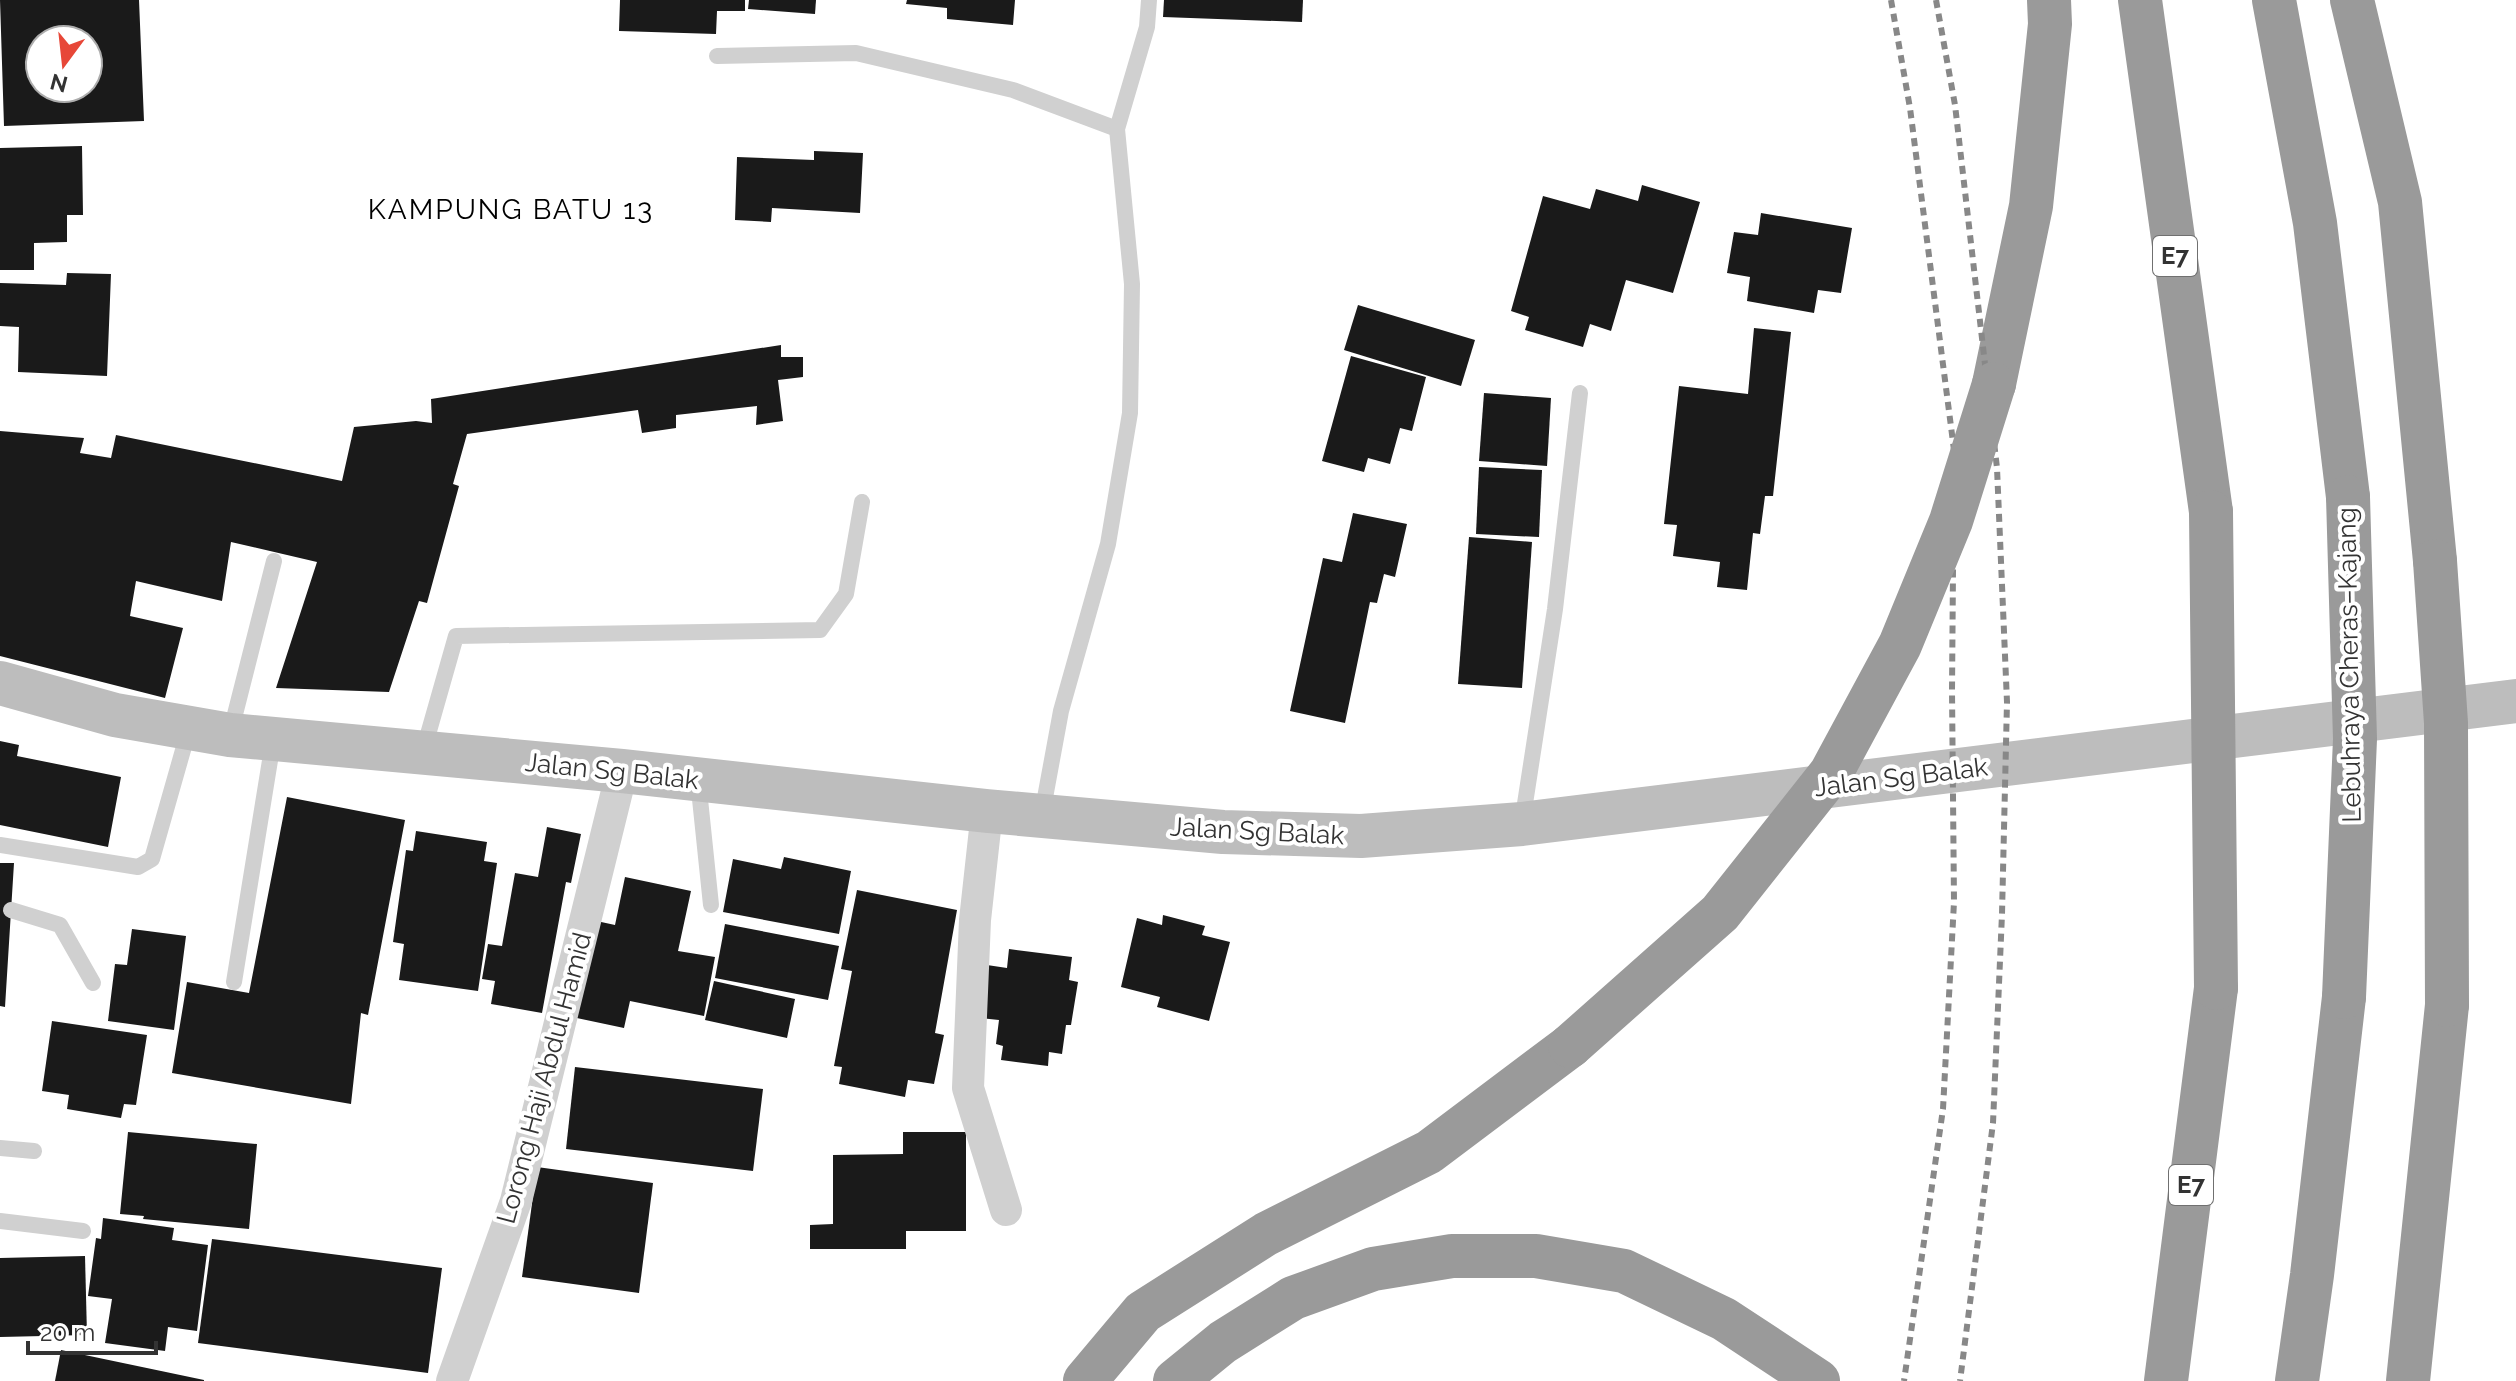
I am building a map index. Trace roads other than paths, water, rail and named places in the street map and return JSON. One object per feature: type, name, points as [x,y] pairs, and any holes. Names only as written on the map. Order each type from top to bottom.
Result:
[{"type":"highway","points":[[1085,1381],[1143,1312],[1266,1234],[1429,1152],[1570,1046],[1720,913],[1831,773],[1900,645],[1951,521],[1994,384],[2031,206],[2050,24],[2049,0]]},
{"type":"highway","name":"E7","points":[[2140,0],[2211,512],[2216,988],[2166,1381]]},
{"type":"highway","name":"Lebuhraya Cheras–Kajang","points":[[2274,0],[2315,223],[2348,497],[2355,739],[2344,997],[2297,1381]]},
{"type":"highway","points":[[2352,0],[2400,202],[2435,561],[2446,723],[2447,1005],[2408,1381]]},
{"type":"highway","points":[[1175,1381],[1223,1342],[1293,1298],[1373,1269],[1452,1256],[1536,1256],[1624,1271],[1724,1319],[1818,1381]]},
{"type":"street","name":"Jalan Sg Balak","points":[[0,683],[115,715],[210,732],[622,771],[987,811],[1223,832],[1361,836],[1522,824],[2516,701]]},
{"type":"street","name":"Lorong Haji Abdul Hamid","points":[[452,1381],[516,1201],[622,771]]},
{"type":"street","points":[[987,811],[975,920],[968,1088],[1006,1210]]},
{"type":"lane","points":[[1042,815],[1061,711],[1108,544],[1130,413],[1132,284],[1117,129],[1147,27],[1149,0]]},
{"type":"lane","points":[[717,56],[856,53],[1013,90],[1117,129]]},
{"type":"lane","points":[[1522,824],[1555,609],[1580,393]]},
{"type":"lane","points":[[422,753],[456,636],[820,630],[846,594],[862,502]]},
{"type":"lane","points":[[0,845],[138,867],[152,859],[210,732],[274,561]]},
{"type":"lane","points":[[234,982],[274,739]]},
{"type":"lane","points":[[698,780],[711,905]]},
{"type":"lane","points":[[11,910],[60,925],[93,983]]},
{"type":"lane","points":[[0,1148],[34,1151]]},
{"type":"lane","points":[[0,1221],[83,1231]]},
{"type":"railway","points":[[1891,0],[1910,108],[1954,450],[1954,902],[1943,1109],[1904,1381]]},
{"type":"railway","points":[[1936,0],[1955,105],[1997,468],[2007,702],[1993,1123],[1960,1381]]},
{"type":"district","name":"KAMPUNG BATU 13","points":[[511,209]]}]
